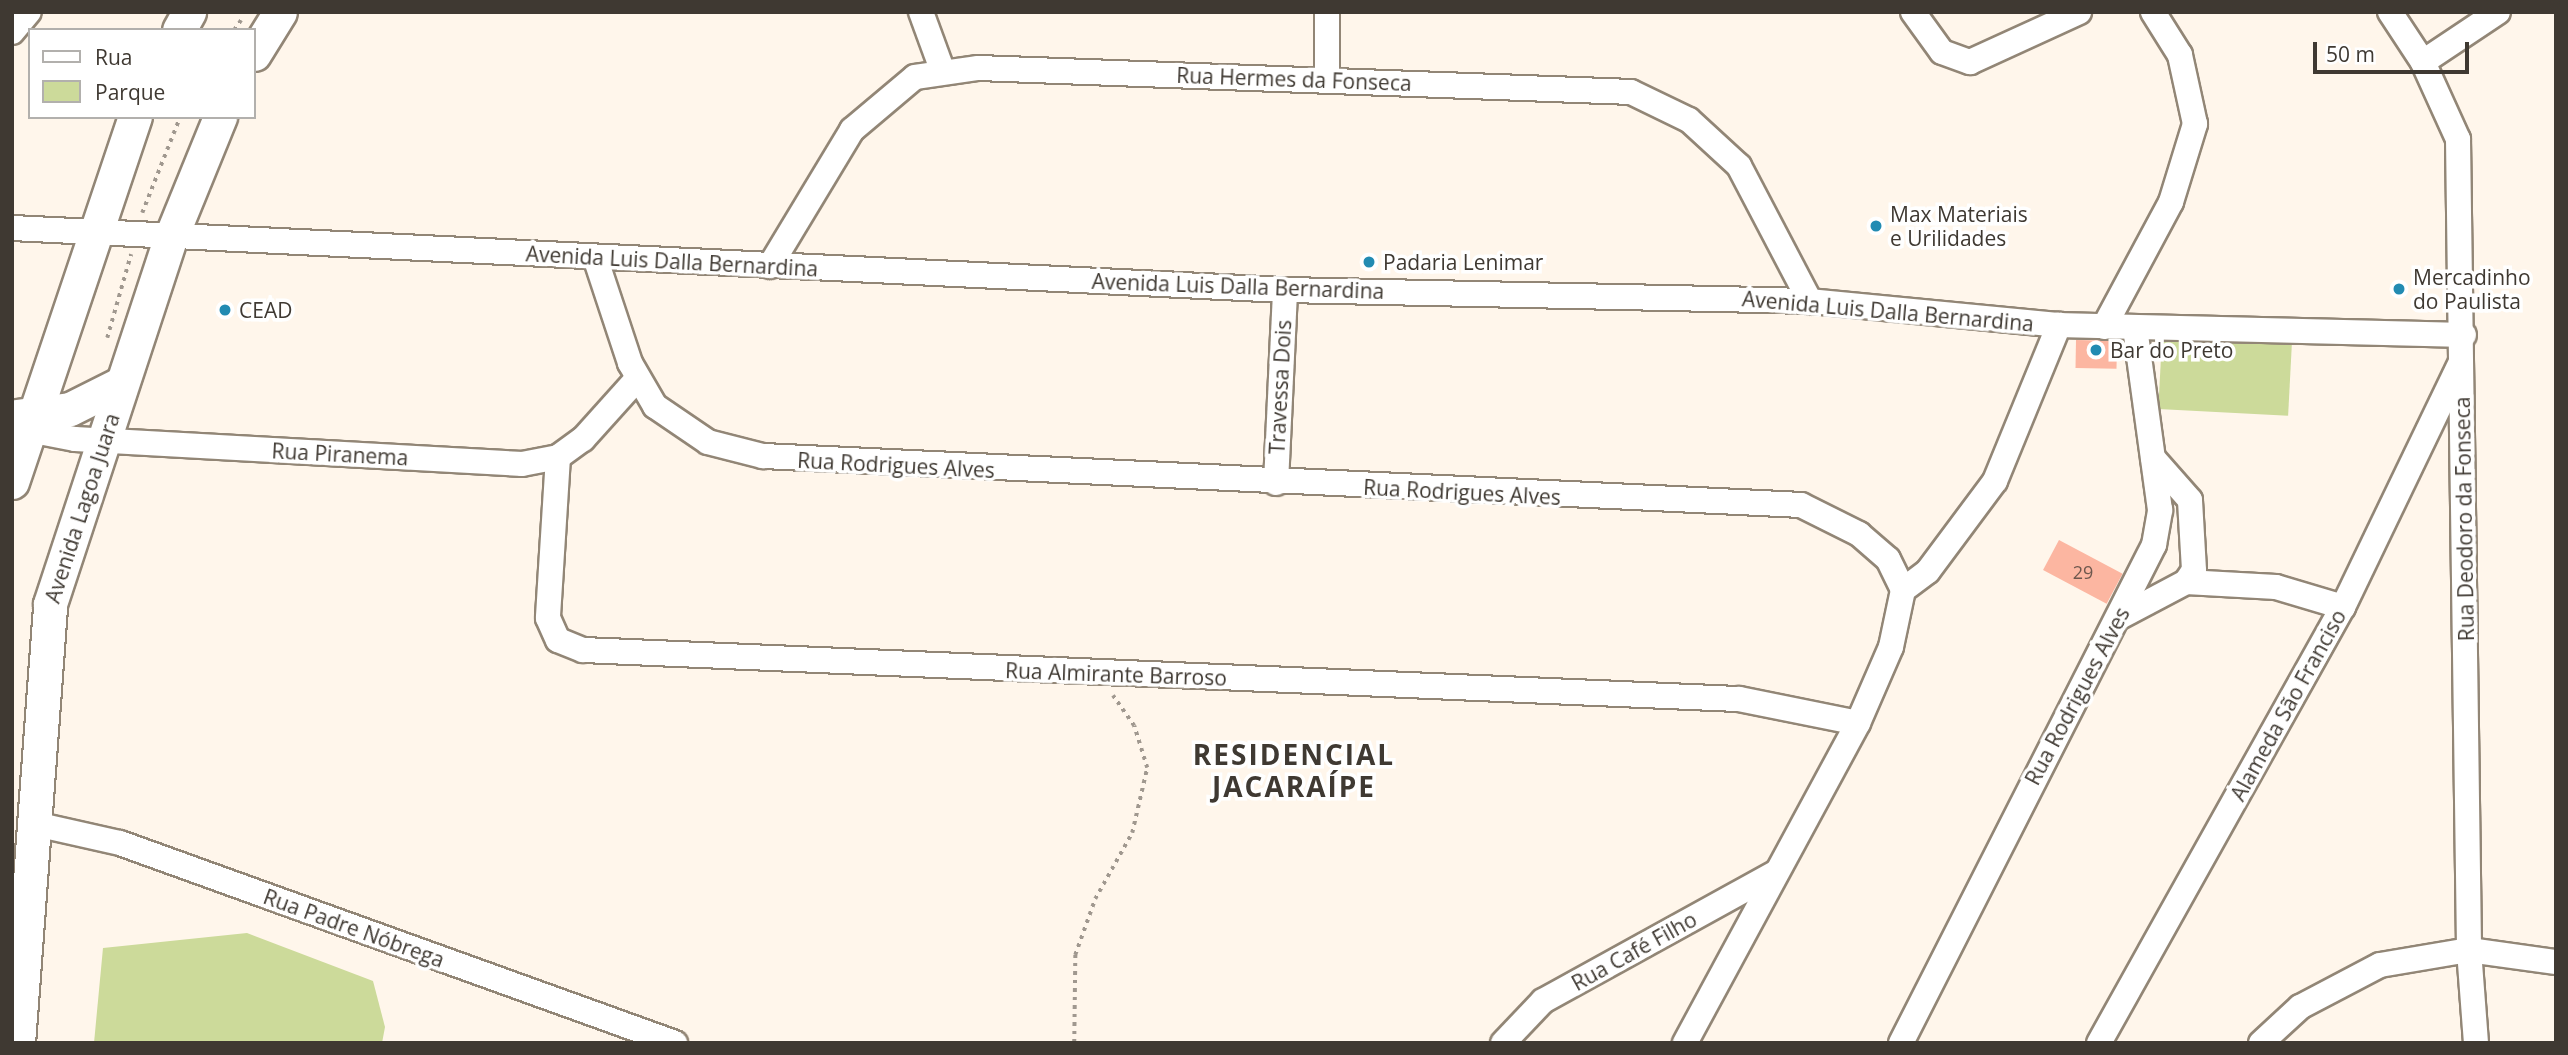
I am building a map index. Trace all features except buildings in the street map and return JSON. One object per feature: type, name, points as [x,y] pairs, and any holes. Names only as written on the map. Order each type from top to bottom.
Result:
[{"type":"main road","points":[[180,28],[189,12]]},
{"type":"main road","points":[[256,51],[280,12]]},
{"type":"main road","points":[[12,482],[23,423],[134,119]]},
{"type":"main road","name":"Avenida Lagoa Juara","points":[[18,1043],[32,822],[50,604],[171,237],[219,119]]},
{"type":"main road","points":[[23,423],[89,402],[122,383]]},
{"type":"street","points":[[921,12],[943,72]]},
{"type":"street","points":[[1327,12],[1327,80]]},
{"type":"street","points":[[1913,12],[1942,52],[1983,61],[2079,12]]},
{"type":"street","points":[[2104,327],[2171,202],[2195,124],[2180,55],[2153,12]]},
{"type":"street","name":"Rua Deodoro da Fonseca","points":[[2390,12],[2423,62],[2458,139],[2464,335],[2462,360],[2469,950],[2476,1043]]},
{"type":"street","points":[[2423,62],[2498,12]]},
{"type":"street","name":"Rua Hermes da Fonseca","points":[[769,266],[852,130],[915,77],[978,68],[1631,92],[1689,120],[1739,166],[1810,301]]},
{"type":"street","name":"Avenida Luis Dalla Bernardina","points":[[12,228],[93,236],[171,237],[1284,290],[1810,301],[2104,327],[2464,335]]},
{"type":"street","name":"Rua Rodrigues Alves","points":[[595,257],[637,379],[683,430],[763,456],[1276,483],[1801,505],[1859,534],[1888,559],[1903,590]]},
{"type":"street","name":"Travessa Dois","points":[[1276,483],[1284,290]]},
{"type":"street","points":[[1685,1043],[1858,723],[1891,647],[1903,590],[1928,571],[1995,481],[2059,325]]},
{"type":"street","name":"Rua Rodrigues Alves","points":[[1901,1043],[2154,545],[2160,510],[2135,328]]},
{"type":"street","name":"Alameda São Franciso","points":[[2099,1043],[2343,607],[2462,360]]},
{"type":"street","name":"Rua Piranema","points":[[23,423],[102,441],[522,464],[558,457],[583,439],[637,379]]},
{"type":"street","name":"Rua Almirante Barroso","points":[[558,457],[548,618],[558,640],[583,650],[1097,674],[1739,699],[1858,723]]},
{"type":"street","points":[[2153,458],[2190,500],[2194,562],[2186,582]]},
{"type":"street","points":[[2119,618],[2186,582],[2276,587],[2343,607]]},
{"type":"street","name":"Rua Padre Nóbrega","points":[[32,822],[120,843],[675,1043]]},
{"type":"street","name":"Rua Café Filho","points":[[1503,1043],[1544,1000],[1775,873]]},
{"type":"street","points":[[2261,1043],[2339,983],[2402,959],[2469,950],[2556,962]]},
{"type":"street","points":[[610,1043],[634,1030]]},
{"type":"path","points":[[235,28],[246,12]]},
{"type":"path","points":[[1074,1043],[1075,955],[1096,899],[1132,833],[1147,768],[1134,726],[1097,674]]},
{"type":"green space","points":[[2162,338],[2292,345],[2288,416],[2158,409]]},
{"type":"green space","points":[[247,933],[373,981],[385,1027],[382,1043],[94,1043],[103,948]]},
{"type":"place","name":"Max Materiais e Urilidades","points":[[1876,226]]},
{"type":"place","name":"Padaria Lenimar","points":[[1369,262]]},
{"type":"place","name":"Mercadinho do Paulista","points":[[2399,289]]},
{"type":"place","name":"CEAD","points":[[225,310]]},
{"type":"place","name":"Bar do Preto","points":[[2096,350]]},
{"type":"district","name":"RESIDENCIAL JACARAÍPE","points":[[1294,770]]}]
